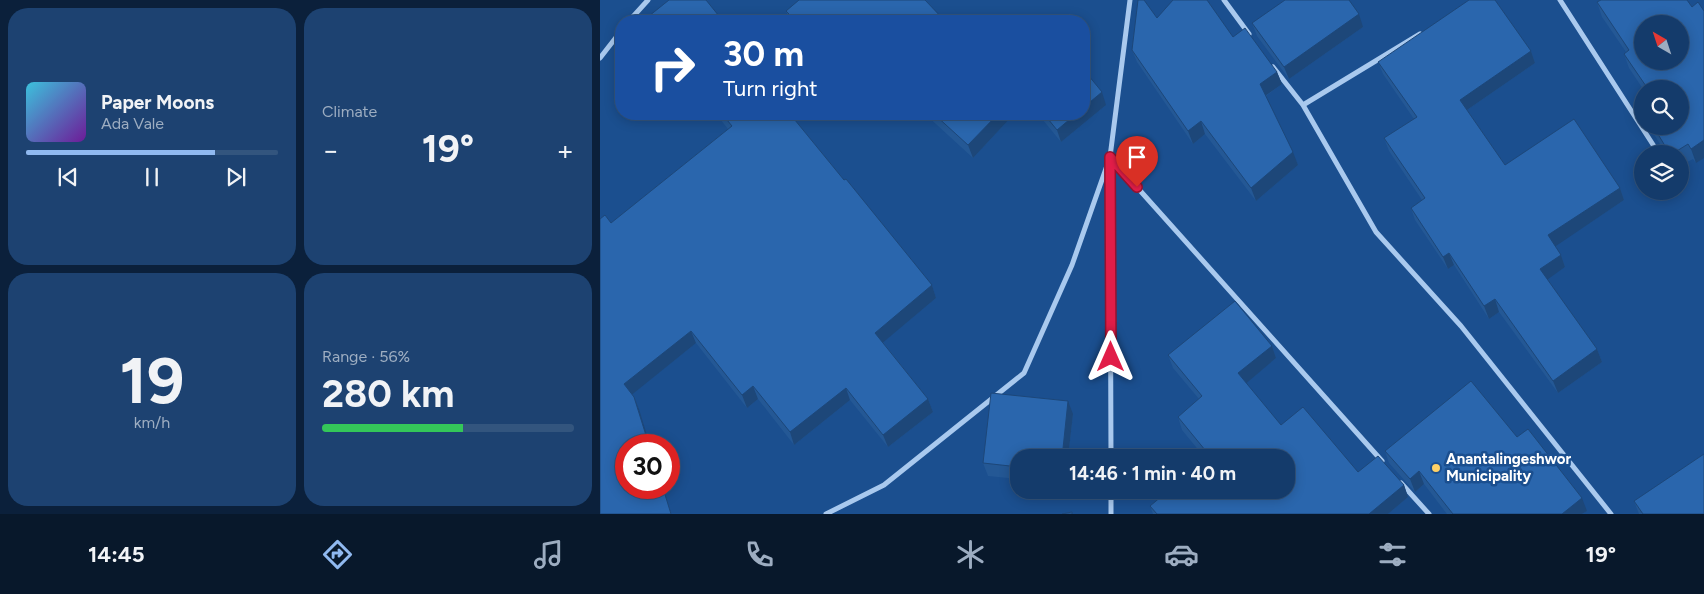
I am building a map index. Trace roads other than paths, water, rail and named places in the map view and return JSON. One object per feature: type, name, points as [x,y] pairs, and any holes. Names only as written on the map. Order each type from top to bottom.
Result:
[{"type":"street","points":[[634,15],[648,0]]},
{"type":"street","points":[[1111,449],[1110,157],[1130,0]]},
{"type":"street","points":[[1224,0],[1252,38]]},
{"type":"street","points":[[1560,0],[1653,145]]},
{"type":"street","points":[[1302,105],[1426,30]]},
{"type":"street","points":[[600,58],[615,39]]},
{"type":"street","points":[[1269,60],[1302,105],[1376,232],[1461,326],[1611,514]]},
{"type":"street","points":[[1110,157],[1389,469]]},
{"type":"street","points":[[826,514],[884,485],[1024,374],[1072,265],[1110,157]]},
{"type":"street","points":[[1395,476],[1429,514]]},
{"type":"street","points":[[1111,499],[1112,514]]},
{"type":"place","name":"Anantalingeshwor Municipality","points":[[1436,468]]}]
